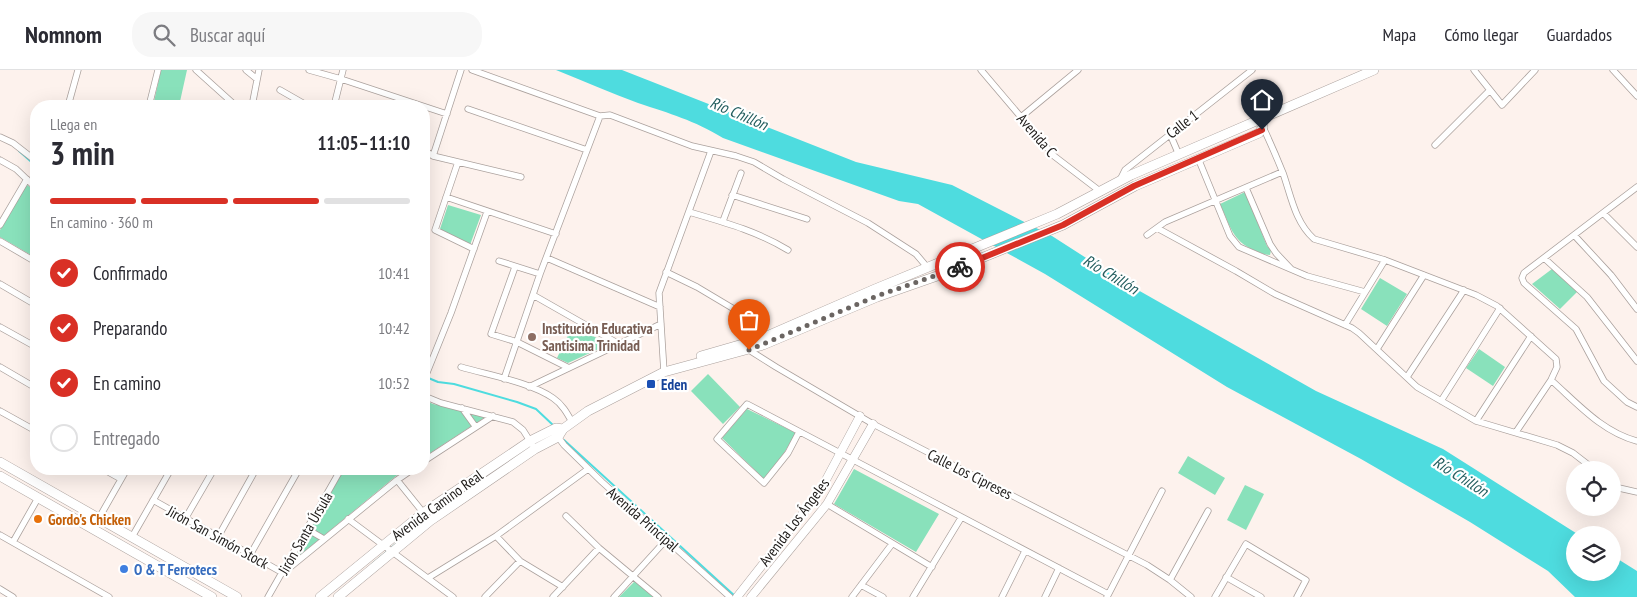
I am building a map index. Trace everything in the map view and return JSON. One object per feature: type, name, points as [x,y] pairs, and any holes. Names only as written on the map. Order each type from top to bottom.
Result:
[{"type":"main road","points":[[1261,124],[1374,70]]},
{"type":"main road","name":"Avenida Camino Real","points":[[673,369],[695,357],[760,339],[1056,214],[1179,155],[1261,124]]},
{"type":"main road","name":"Avenida Camino Real","points":[[338,597],[430,521],[561,433],[572,422],[588,411],[664,372],[749,350],[877,296],[937,276],[1063,225],[1134,186],[1259,133],[1261,124]]},
{"type":"main road","name":"Avenida Camino Real","points":[[320,597],[423,513],[530,441],[556,428],[561,433]]},
{"type":"main road","points":[[0,462],[238,597]]},
{"type":"main road","points":[[0,476],[212,597]]},
{"type":"street","points":[[70,100],[78,70]]},
{"type":"street","points":[[150,100],[158,70]]},
{"type":"street","points":[[196,70],[229,100]]},
{"type":"street","points":[[246,70],[257,79]]},
{"type":"street","points":[[253,100],[258,70]]},
{"type":"street","points":[[309,70],[405,100]]},
{"type":"street","points":[[336,100],[343,70]]},
{"type":"street","points":[[433,156],[461,70]]},
{"type":"street","points":[[472,70],[600,116],[610,115],[692,146],[754,162],[848,212],[916,254],[930,266]]},
{"type":"street","name":"Avenida C","points":[[981,70],[1054,156],[1101,192]]},
{"type":"street","points":[[1021,117],[1078,70]]},
{"type":"street","name":"Calle 1","points":[[1118,183],[1125,170],[1252,70]]},
{"type":"street","points":[[1474,70],[1502,105],[1535,70]]},
{"type":"street","points":[[1613,70],[1637,96]]},
{"type":"street","points":[[280,90],[298,100]]},
{"type":"street","points":[[1436,145],[1490,90]]},
{"type":"street","points":[[430,108],[447,114]]},
{"type":"street","points":[[468,109],[587,150]]},
{"type":"street","points":[[504,379],[540,274],[600,116]]},
{"type":"street","points":[[1261,124],[1282,172],[1299,220],[1306,232],[1314,239],[1385,260],[1464,290],[1500,308],[1556,359],[1557,367],[1551,380],[1516,432]]},
{"type":"street","points":[[1170,134],[1179,155]]},
{"type":"street","points":[[0,137],[13,143],[30,156]]},
{"type":"street","points":[[664,372],[659,293],[711,151]]},
{"type":"street","points":[[430,154],[522,177]]},
{"type":"street","points":[[1198,158],[1230,236],[1238,247],[1293,270],[1365,292]]},
{"type":"street","points":[[0,160],[8,163],[30,182]]},
{"type":"street","points":[[458,162],[435,230],[474,249]]},
{"type":"street","points":[[1146,236],[1165,222],[1216,202],[1282,172]]},
{"type":"street","points":[[723,221],[741,173]]},
{"type":"street","points":[[0,225],[27,179]]},
{"type":"street","points":[[1246,188],[1270,244],[1293,270]]},
{"type":"street","points":[[1636,191],[1603,213],[1524,273],[1522,278],[1524,283],[1576,329],[1604,381],[1627,402],[1637,407]]},
{"type":"street","points":[[732,195],[806,220]]},
{"type":"street","points":[[446,197],[556,234]]},
{"type":"street","points":[[430,365],[488,212]]},
{"type":"street","points":[[689,212],[723,221],[769,238],[788,250]]},
{"type":"street","points":[[1603,213],[1637,247]]},
{"type":"street","points":[[1157,228],[1275,294],[1359,333],[1417,387],[1476,421],[1557,446],[1583,461]]},
{"type":"street","points":[[1574,235],[1611,275],[1637,308]]},
{"type":"street","points":[[0,241],[30,258]]},
{"type":"street","points":[[547,258],[660,307]]},
{"type":"street","points":[[1544,258],[1587,297],[1637,361]]},
{"type":"street","points":[[1345,325],[1385,260]]},
{"type":"street","points":[[499,261],[540,274]]},
{"type":"street","points":[[515,267],[491,334],[517,342],[569,368]]},
{"type":"street","points":[[666,272],[697,287],[744,315],[760,339]]},
{"type":"street","points":[[1377,350],[1424,274]]},
{"type":"street","points":[[0,284],[30,302]]},
{"type":"street","points":[[1407,377],[1464,290]]},
{"type":"street","points":[[533,295],[619,344]]},
{"type":"street","points":[[1441,401],[1500,308]]},
{"type":"street","points":[[530,387],[660,324]]},
{"type":"street","points":[[0,327],[30,344]]},
{"type":"street","points":[[1476,421],[1531,336]]},
{"type":"street","name":"Calle Los Cipreses","points":[[749,350],[873,424],[1146,565],[1170,580],[1191,597]]},
{"type":"street","points":[[461,367],[530,387],[554,398],[562,406],[572,422]]},
{"type":"street","points":[[0,368],[30,385]]},
{"type":"street","points":[[1551,380],[1596,421],[1610,430],[1637,441]]},
{"type":"street","points":[[430,399],[440,403],[493,416],[519,426],[535,449]]},
{"type":"street","points":[[799,432],[788,453],[764,483],[717,439],[747,404],[1059,568],[1108,596],[1127,555],[1162,491]]},
{"type":"street","points":[[462,408],[475,426]]},
{"type":"street","points":[[0,411],[30,428]]},
{"type":"street","points":[[430,457],[493,416]]},
{"type":"street","name":"Avenida Los Ángeles","points":[[741,595],[819,493],[860,416]]},
{"type":"street","name":"Avenida Los Ángeles","points":[[751,597],[827,504],[873,424]]},
{"type":"street","name":"Avenida Principal","points":[[561,433],[588,469],[730,597]]},
{"type":"street","points":[[428,578],[496,536],[588,469]]},
{"type":"street","points":[[114,475],[121,479]]},
{"type":"street","points":[[99,518],[123,475]]},
{"type":"street","points":[[132,537],[168,475]]},
{"type":"street","points":[[185,519],[211,475]]},
{"type":"street","points":[[218,537],[253,475]]},
{"type":"street","points":[[250,555],[296,475]]},
{"type":"street","name":"Jirón Santa Úrsula","points":[[268,597],[338,475]]},
{"type":"street","points":[[283,573],[404,475]]},
{"type":"street","points":[[397,480],[430,521]]},
{"type":"street","points":[[1621,488],[1637,492]]},
{"type":"street","points":[[13,542],[38,498]]},
{"type":"street","name":"Jirón San Simón Stock","points":[[153,500],[283,573]]},
{"type":"street","points":[[827,504],[932,567]]},
{"type":"street","points":[[1170,580],[1208,511]]},
{"type":"street","points":[[566,516],[599,548],[658,597]]},
{"type":"street","points":[[913,597],[961,518]]},
{"type":"street","points":[[348,519],[453,597]]},
{"type":"street","points":[[307,529],[324,539]]},
{"type":"street","points":[[0,535],[98,594],[109,597]]},
{"type":"street","points":[[496,536],[520,561],[563,587]]},
{"type":"street","points":[[614,597],[667,539]]},
{"type":"street","points":[[852,597],[892,544]]},
{"type":"street","points":[[1215,597],[1246,544],[1306,580],[1297,597]]},
{"type":"street","points":[[553,597],[599,548]]},
{"type":"street","points":[[1002,597],[1025,550]]},
{"type":"street","points":[[485,597],[520,561]]},
{"type":"street","points":[[1045,597],[1059,568]]},
{"type":"street","points":[[1226,577],[1262,597]]},
{"type":"street","points":[[861,585],[883,597]]},
{"type":"street","points":[[0,589],[13,597]]},
{"type":"green space","points":[[161,70],[187,70],[180,100],[154,100]]},
{"type":"green space","points":[[26,184],[30,187],[30,254],[0,237],[0,230]]},
{"type":"green space","points":[[1245,192],[1267,246],[1271,250],[1270,255],[1254,250],[1236,237],[1220,204]]},
{"type":"green space","points":[[448,205],[481,215],[470,245],[440,229]]},
{"type":"green space","points":[[1552,269],[1577,292],[1560,309],[1532,284]]},
{"type":"green space","points":[[1380,278],[1407,294],[1387,326],[1361,309]]},
{"type":"green space","points":[[573,325],[604,342],[603,347],[568,363],[557,358]]},
{"type":"green space","points":[[1479,349],[1505,367],[1493,386],[1466,368]]},
{"type":"green space","points":[[708,374],[740,407],[723,424],[691,391]]},
{"type":"green space","points":[[430,403],[487,416],[430,453]]},
{"type":"green space","points":[[747,409],[796,433],[784,453],[764,479],[722,438]]},
{"type":"green space","points":[[1188,456],[1225,478],[1215,495],[1178,473]]},
{"type":"green space","points":[[854,469],[939,514],[916,552],[834,504]]},
{"type":"green space","points":[[341,475],[397,475],[396,476],[293,561]]},
{"type":"green space","points":[[1245,485],[1264,494],[1246,530],[1227,520]]},
{"type":"green space","points":[[636,580],[654,597],[619,597]]},
{"type":"water","name":"Río Chillón","points":[[556,70],[622,70],[856,162],[952,185],[1052,236],[1122,281],[1316,391],[1443,449],[1566,527],[1566,581],[1621,581],[1621,561],[1637,571],[1637,597],[1575,597],[1548,571],[1470,522],[1361,459],[1227,387],[1045,274],[918,204],[899,201],[723,138],[692,122]]},
{"type":"waterway","points":[[19,151],[30,161]]},
{"type":"waterway","points":[[430,379],[517,402],[536,409],[554,426]]},
{"type":"waterway","points":[[564,440],[736,597]]},
{"type":"waterway","points":[[371,565],[396,544]]},
{"type":"way so far","points":[[749,350],[877,296],[960,267]]},
{"type":"place","name":"Institución Educativa Santisima Trinidad","points":[[532,337]]},
{"type":"place","name":"Eden","points":[[651,384]]},
{"type":"place","name":"Gordo's Chicken","points":[[38,519]]},
{"type":"place","name":"O & T Ferrotecs","points":[[124,569]]},
{"type":"route","points":[[960,267],[1063,225],[1134,186],[1259,133],[1262,130]]}]
